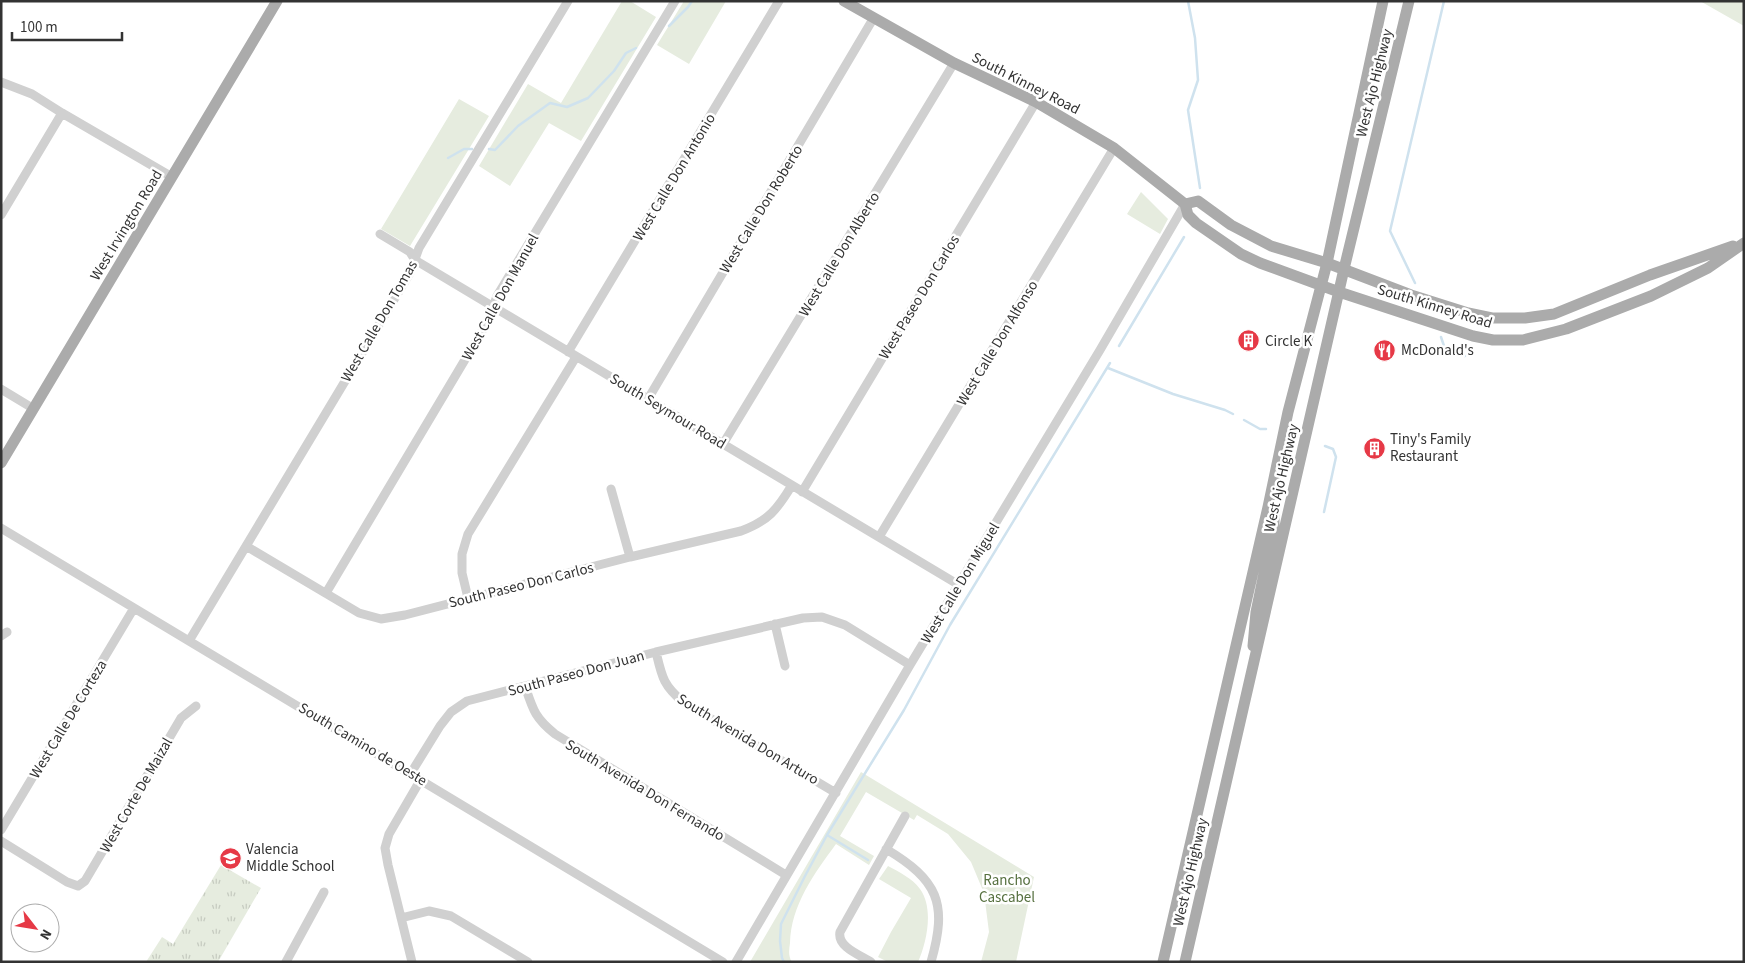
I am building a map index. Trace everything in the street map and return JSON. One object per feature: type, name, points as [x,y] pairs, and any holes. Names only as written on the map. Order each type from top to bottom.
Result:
[{"type":"main road","name":"West Irvington Road","points":[[1,463],[277,1]]},
{"type":"main road","name":"South Kinney Road","points":[[844,1],[954,63],[1036,102],[1114,148],[1185,204],[1188,215],[1196,223],[1240,254],[1339,292],[1473,336],[1493,340],[1523,340],[1566,329],[1651,296],[1708,268],[1744,242]]},
{"type":"main road","name":"West Ajo Highway","points":[[1163,962],[1288,412],[1321,285],[1383,1]]},
{"type":"main road","name":"West Ajo Highway","points":[[1185,962],[1344,269],[1409,1]]},
{"type":"main road","name":"South Kinney Road","points":[[1185,204],[1198,201],[1250,236],[1271,246],[1344,269],[1411,295],[1468,313],[1492,318],[1525,318],[1554,314],[1650,275],[1744,242]]},
{"type":"main road","points":[[1254,665],[1254,628],[1274,524],[1274,512],[1268,506]]},
{"type":"street","name":"West Calle Don Tomas","points":[[189,641],[406,280],[420,248],[568,1]]},
{"type":"street","name":"West Calle Don Manuel","points":[[326,593],[488,320],[502,287],[675,1]]},
{"type":"street","name":"West Calle Don Antonio","points":[[468,598],[462,573],[462,554],[468,534],[779,1]]},
{"type":"street","name":"West Calle Don Roberto","points":[[648,400],[873,19]]},
{"type":"street","name":"West Calle Don Alberto","points":[[723,444],[954,63]]},
{"type":"street","points":[[1,82],[32,94],[62,114],[172,177]]},
{"type":"street","name":"West Paseo Don Carlos","points":[[802,492],[1036,102]]},
{"type":"street","points":[[1,215],[62,114]]},
{"type":"street","name":"West Calle Don Alfonso","points":[[878,537],[1114,148]]},
{"type":"street","name":"West Calle Don Miguel","points":[[736,962],[910,665],[1176,223],[1185,204]]},
{"type":"street","name":"South Seymour Road","points":[[380,234],[410,252],[415,260],[493,308],[959,585]]},
{"type":"street","points":[[1,389],[34,409]]},
{"type":"street","name":"South Paseo Don Carlos","points":[[246,546],[359,613],[381,618],[405,615],[630,557],[741,531],[756,526],[770,517],[779,507],[792,485]]},
{"type":"street","points":[[611,489],[630,557]]},
{"type":"street","name":"South Camino de Oeste","points":[[1,528],[723,962]]},
{"type":"street","name":"West Calle De Corteza","points":[[1,830],[134,608]]},
{"type":"street","name":"South Paseo Don Juan","points":[[410,773],[451,712],[467,701],[656,652],[775,624],[803,618],[822,617],[845,625],[910,665]]},
{"type":"street","points":[[775,624],[785,666]]},
{"type":"street","name":"South Avenida Don Arturo","points":[[656,652],[663,679],[670,691],[683,702],[836,792]]},
{"type":"street","name":"South Avenida Don Fernando","points":[[525,686],[532,708],[540,722],[555,734],[786,875]]},
{"type":"street","name":"West Corte De Maizal","points":[[1,841],[67,882],[78,886],[85,881],[181,718],[196,706]]},
{"type":"street","points":[[412,962],[385,848],[389,834],[421,779]]},
{"type":"street","points":[[871,962],[847,947],[839,938],[842,927],[905,816]]},
{"type":"street","points":[[886,849],[916,869],[929,883],[936,899],[938,916],[937,934],[930,962]]},
{"type":"street","points":[[286,962],[324,892]]},
{"type":"street","points":[[401,918],[429,911],[451,916],[528,962]]},
{"type":"green space","points":[[622,1],[630,1],[656,17],[581,141],[549,123],[510,186],[479,166],[528,84],[561,103]]},
{"type":"green space","points":[[684,1],[726,1],[689,64],[657,45]]},
{"type":"green space","points":[[1700,1],[1744,1],[1744,26]]},
{"type":"green space","points":[[459,99],[489,116],[410,246],[381,229]]},
{"type":"green space","points":[[1141,192],[1168,219],[1160,234],[1127,214]]},
{"type":"green space","name":"Rancho Cascabel","points":[[861,772],[1034,877],[1016,962],[981,962],[989,932],[984,893],[971,862],[948,834],[917,815],[914,820],[866,792],[840,836],[874,856],[869,865],[836,844],[812,878],[799,903],[791,929],[789,953],[792,962],[750,962]]},
{"type":"green space","points":[[221,865],[261,888],[218,962],[146,962],[162,937],[173,944]]},
{"type":"green space","points":[[888,866],[905,876],[920,889],[927,906],[928,925],[918,962],[888,962],[878,957],[911,898],[879,879]]},
{"type":"waterway","points":[[669,26],[692,1]]},
{"type":"waterway","points":[[1188,1],[1195,38],[1198,80],[1188,110],[1200,188]]},
{"type":"waterway","points":[[1415,283],[1390,231],[1444,1]]},
{"type":"waterway","points":[[489,149],[495,150],[518,126],[550,103],[567,107],[588,98],[614,71],[626,53],[636,48]]},
{"type":"waterway","points":[[448,158],[464,149],[472,149]]},
{"type":"waterway","points":[[1119,346],[1184,237]]},
{"type":"waterway","points":[[1441,337],[1444,346],[1465,356]]},
{"type":"waterway","points":[[784,962],[780,941],[781,924],[827,835],[904,710],[950,625],[1110,363]]},
{"type":"waterway","points":[[1108,368],[1173,394],[1233,414]]},
{"type":"waterway","points":[[1244,420],[1260,429],[1266,429]]},
{"type":"waterway","points":[[1324,512],[1336,457],[1333,449],[1325,446]]},
{"type":"waterway","points":[[827,835],[868,860]]},
{"type":"place","name":"Circle K","points":[[1249,341]]},
{"type":"place","name":"McDonald's","points":[[1385,350]]},
{"type":"place","name":"Tiny's Family Restaurant","points":[[1374,448]]},
{"type":"place","name":"Valencia Middle School","points":[[230,858]]}]
